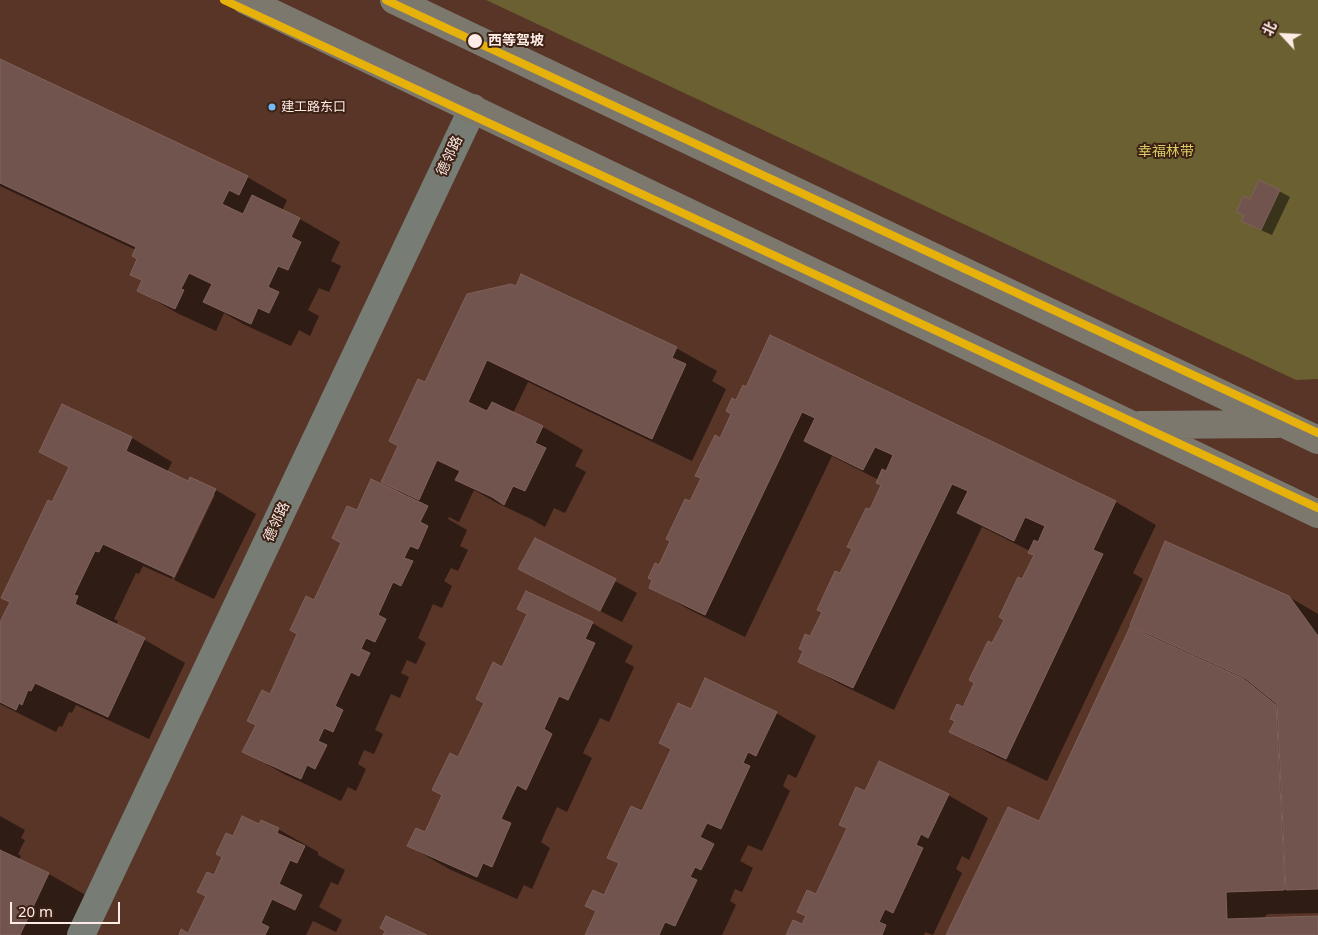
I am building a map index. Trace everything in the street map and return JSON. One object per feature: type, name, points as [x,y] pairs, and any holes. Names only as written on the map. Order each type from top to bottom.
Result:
[{"type":"main road","points":[[245,0],[1318,514]]},
{"type":"main road","points":[[394,0],[1318,440]]},
{"type":"main road","points":[[1133,425],[1318,425]]},
{"type":"street","name":"德邻路","points":[[81,935],[473,108]]},
{"type":"green space","name":"幸福林带","points":[[486,0],[1318,0],[1318,379],[1296,380]]},
{"type":"building","points":[[0,59],[248,176],[239,195],[229,190],[222,204],[243,214],[252,195],[300,218],[291,237],[301,242],[288,270],[278,266],[268,287],[279,292],[269,313],[258,308],[251,324],[203,302],[212,284],[189,273],[181,289],[184,290],[175,309],[137,291],[142,280],[130,275],[137,259],[132,256],[136,247],[0,183]]},
{"type":"building","points":[[1259,180],[1280,190],[1261,230],[1241,221],[1244,215],[1236,212],[1243,196],[1250,199]]},
{"type":"building","points":[[521,274],[677,347],[672,358],[686,364],[652,439],[487,360],[468,402],[487,411],[492,402],[543,426],[535,443],[546,448],[525,491],[513,486],[504,505],[492,497],[455,480],[460,471],[437,460],[419,500],[381,482],[398,446],[389,441],[418,379],[425,382],[467,294],[511,284],[516,286]]},
{"type":"building","points":[[770,335],[1116,501],[1093,550],[1103,554],[1006,759],[949,732],[955,721],[950,719],[957,704],[963,707],[974,683],[969,680],[988,641],[992,643],[1004,620],[999,617],[1018,577],[1022,579],[1034,555],[1028,553],[1034,540],[1038,542],[1045,526],[1025,517],[1014,541],[957,513],[968,491],[952,484],[853,688],[798,662],[803,651],[799,649],[805,634],[810,636],[822,612],[817,610],[835,571],[840,573],[852,549],[847,547],[866,508],[870,509],[881,485],[876,483],[882,469],[886,471],[893,455],[875,447],[863,470],[804,441],[815,418],[802,412],[705,615],[649,588],[652,580],[648,578],[655,563],[659,565],[670,541],[666,539],[685,499],[690,501],[701,478],[695,476],[715,435],[720,438],[731,414],[726,411],[732,398],[736,400],[743,385],[746,387]]},
{"type":"building","points":[[62,404],[132,437],[126,451],[188,481],[190,477],[216,489],[174,577],[103,544],[99,552],[95,551],[74,595],[78,596],[75,604],[145,638],[108,717],[35,683],[31,691],[28,690],[22,705],[19,703],[16,710],[0,702],[0,622],[10,602],[1,598],[48,500],[52,502],[69,467],[39,452]]},
{"type":"building","points":[[371,479],[428,506],[420,522],[428,526],[418,549],[410,546],[404,558],[413,561],[401,586],[393,582],[378,615],[386,619],[375,642],[366,638],[361,649],[370,653],[359,676],[351,672],[335,706],[343,710],[333,732],[324,728],[318,741],[327,745],[315,769],[307,765],[301,779],[242,752],[256,725],[247,721],[262,690],[270,694],[297,634],[290,630],[306,596],[314,600],[341,543],[332,538],[347,506],[357,510]]},
{"type":"building","points":[[535,538],[616,579],[600,611],[518,569]]},
{"type":"building","points":[[1165,541],[1289,596],[1318,636],[1318,889],[1286,890],[1277,704],[1245,678],[1130,625]]},
{"type":"building","points":[[526,591],[593,622],[585,639],[595,643],[568,700],[559,696],[544,729],[552,734],[526,790],[517,785],[501,819],[511,823],[492,867],[483,863],[477,877],[407,846],[416,828],[425,832],[442,795],[432,790],[450,753],[458,757],[484,703],[476,699],[493,662],[502,667],[527,614],[517,609]]},
{"type":"building","points":[[1130,627],[1244,679],[1276,705],[1285,889],[1227,892],[1227,919],[1318,916],[1318,935],[946,935],[1008,807],[1039,821]]},
{"type":"building","points":[[705,678],[777,712],[756,756],[748,752],[743,763],[750,766],[721,829],[707,823],[700,837],[714,844],[701,870],[695,867],[690,877],[697,880],[675,926],[665,922],[659,935],[585,935],[596,911],[585,906],[593,890],[604,895],[619,863],[607,858],[631,806],[642,811],[671,749],[659,743],[678,703],[691,709]]},
{"type":"building","points":[[879,761],[949,794],[928,838],[921,834],[916,845],[923,848],[893,913],[885,909],[879,922],[886,925],[882,935],[786,935],[793,920],[802,924],[806,916],[797,912],[807,890],[816,894],[847,828],[839,825],[856,787],[865,791]]},
{"type":"building","points":[[242,816],[259,824],[261,820],[279,828],[277,833],[305,846],[297,863],[290,860],[279,884],[302,895],[295,910],[272,899],[261,923],[269,927],[265,935],[179,935],[181,929],[188,933],[206,896],[197,892],[207,872],[214,875],[222,857],[216,854],[226,833],[233,836]]},
{"type":"building","points":[[0,850],[49,873],[20,935],[0,935]]},
{"type":"building","points":[[386,916],[427,935],[383,935],[385,931],[380,928]]},
{"type":"transit line","points":[[224,0],[1318,508]]},
{"type":"transit line","points":[[386,0],[1318,433]]},
{"type":"place","name":"西等驾坡","points":[[475,41]]},
{"type":"place","name":"建工路东口","points":[[272,107]]}]
